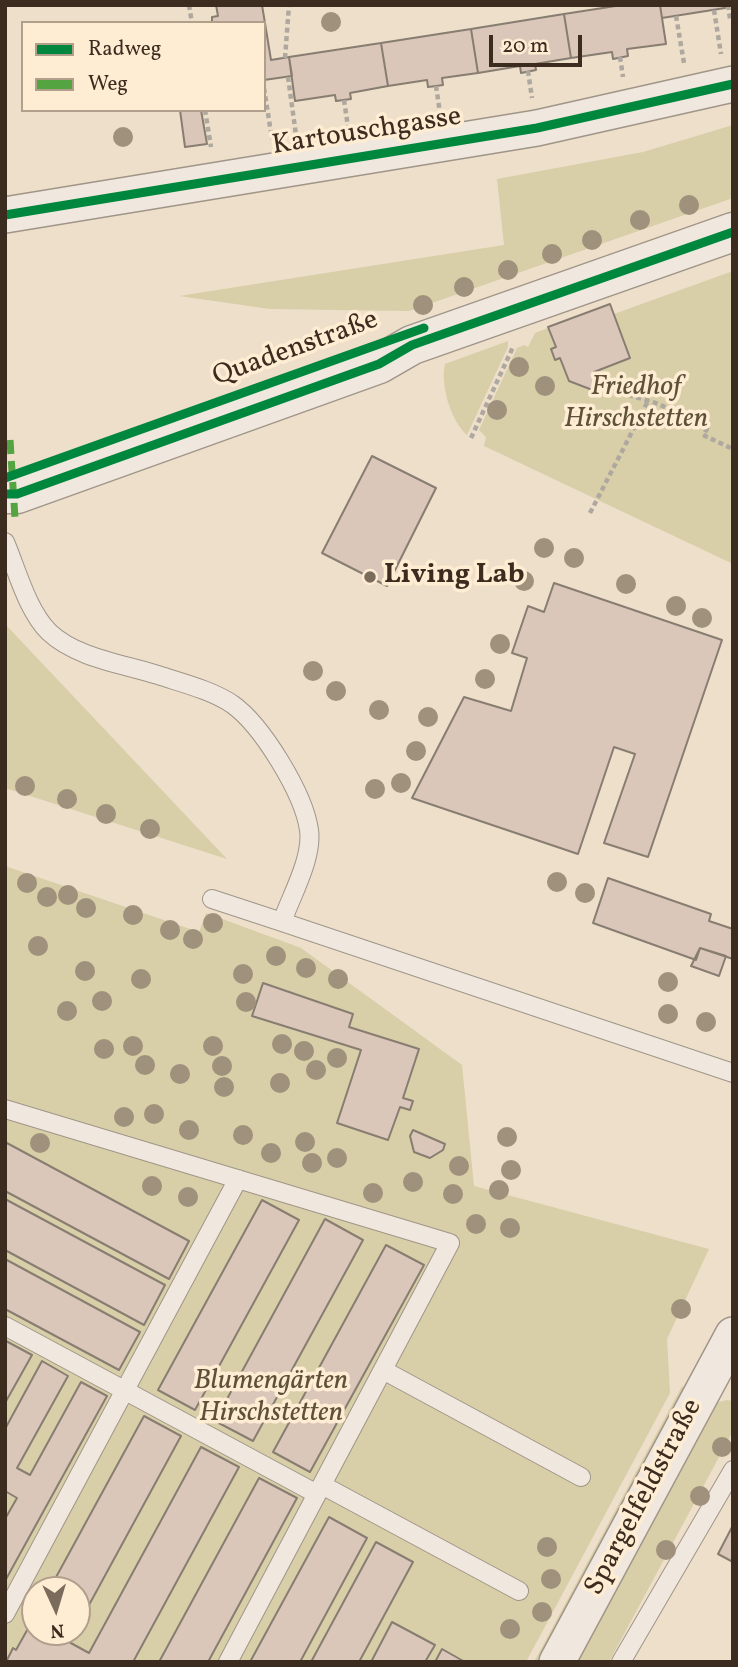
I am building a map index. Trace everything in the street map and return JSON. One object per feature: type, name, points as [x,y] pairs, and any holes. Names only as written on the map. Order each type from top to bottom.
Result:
[{"type":"street","name":"Kartouschgasse","points":[[5,215],[287,157],[537,128],[727,73]]},
{"type":"street","name":"Quadenstraße","points":[[5,494],[17,494],[379,364],[412,345],[733,232]]},
{"type":"street","name":"Quadenstraße","points":[[5,478],[580,273],[604,278]]},
{"type":"street","name":"Spargelfeldstraße","points":[[557,1662],[722,1380],[733,1335]]},
{"type":"lane","points":[[5,542],[31,605],[49,632],[75,649],[193,686],[233,705],[267,742],[294,783],[309,831],[305,856],[282,922]]},
{"type":"lane","points":[[212,899],[733,1073]]},
{"type":"lane","points":[[5,1109],[450,1243],[228,1662]]},
{"type":"lane","points":[[5,1614],[238,1179]]},
{"type":"lane","points":[[5,1326],[519,1591]]},
{"type":"lane","points":[[383,1370],[581,1477]]},
{"type":"lane","points":[[621,1662],[733,1470]]},
{"type":"path","points":[[285,58],[289,5]]},
{"type":"path","points":[[728,5],[730,19],[733,19]]},
{"type":"path","points":[[714,10],[727,73]]},
{"type":"path","points":[[676,16],[685,72]]},
{"type":"path","points":[[620,57],[625,86]]},
{"type":"path","points":[[528,71],[533,105]]},
{"type":"path","points":[[287,157],[288,77]]},
{"type":"path","points":[[436,86],[441,120]]},
{"type":"path","points":[[266,94],[287,157]]},
{"type":"path","points":[[344,100],[349,135]]},
{"type":"path","points":[[205,112],[212,157]]},
{"type":"path","points":[[471,438],[514,345]]},
{"type":"path","points":[[612,390],[648,401],[707,429],[703,435],[733,449]]},
{"type":"path","points":[[590,513],[648,401]]},
{"type":"green space","points":[[733,125],[733,198],[409,311],[270,309],[179,296],[504,245],[497,179],[643,152]]},
{"type":"green space","name":"Friedhof Hirschstetten","points":[[733,271],[733,564],[484,446],[486,437],[479,430],[517,348],[524,345],[528,347],[535,333],[610,304],[614,314]]},
{"type":"green space","points":[[508,341],[508,347],[467,435],[456,421],[448,402],[444,382],[445,364]]},
{"type":"green space","points":[[5,624],[227,859],[5,788]]},
{"type":"green space","name":"Blumengärten Hirschstetten","points":[[5,866],[199,932],[206,913],[301,948],[462,1065],[474,1186],[709,1249],[667,1339],[670,1393],[526,1662],[5,1662]]},
{"type":"green space","points":[[682,1386],[688,1392],[543,1662],[534,1662]]},
{"type":"green space","points":[[733,1401],[733,1431],[609,1662],[567,1662],[715,1403]]},
{"type":"building","points":[[216,5],[262,5],[265,21],[212,21],[212,17],[218,16]]},
{"type":"building","points":[[622,5],[660,5],[666,44],[627,49],[628,56],[613,59],[612,52],[571,58],[564,14]]},
{"type":"building","points":[[660,5],[724,5],[725,8],[662,18]]},
{"type":"building","points":[[564,14],[571,58],[535,64],[536,70],[521,73],[520,66],[478,73],[471,29]]},
{"type":"building","points":[[266,29],[271,60],[289,57],[292,76],[266,80]]},
{"type":"building","points":[[471,29],[478,73],[442,78],[443,85],[428,87],[427,80],[388,86],[381,43]]},
{"type":"building","points":[[381,43],[388,86],[350,93],[351,99],[336,101],[335,95],[295,101],[289,57]]},
{"type":"building","points":[[180,112],[201,112],[207,144],[185,147]]},
{"type":"building","points":[[610,304],[630,358],[594,372],[602,376],[595,391],[569,381],[560,358],[555,360],[551,349],[556,347],[548,327]]},
{"type":"building","points":[[372,456],[436,488],[387,586],[322,553]]},
{"type":"building","points":[[554,583],[722,640],[648,857],[604,843],[635,754],[614,747],[578,854],[412,798],[464,697],[511,711],[527,658],[512,653],[528,606],[544,612]]},
{"type":"building","points":[[608,878],[711,914],[709,921],[733,929],[733,959],[700,948],[696,960],[593,923]]},
{"type":"building","points":[[700,948],[726,956],[719,976],[691,966]]},
{"type":"building","points":[[263,983],[353,1014],[349,1027],[419,1049],[403,1098],[413,1101],[410,1110],[400,1107],[388,1140],[337,1123],[361,1050],[252,1016]]},
{"type":"building","points":[[413,1130],[445,1144],[443,1150],[430,1158],[414,1152],[410,1136]]},
{"type":"building","points":[[5,1142],[189,1241],[169,1279],[5,1191]]},
{"type":"building","points":[[5,1199],[165,1285],[144,1325],[5,1250]]},
{"type":"building","points":[[262,1200],[299,1220],[195,1410],[158,1390]]},
{"type":"building","points":[[325,1219],[363,1240],[253,1441],[215,1421]]},
{"type":"building","points":[[386,1245],[424,1265],[310,1472],[273,1452]]},
{"type":"building","points":[[5,1259],[140,1332],[119,1370],[5,1309]]},
{"type":"building","points":[[5,1342],[32,1355],[5,1403]]},
{"type":"building","points":[[42,1361],[68,1376],[17,1468],[30,1475],[81,1382],[107,1396],[5,1581],[5,1519],[17,1498],[5,1491],[5,1429]]},
{"type":"building","points":[[144,1416],[181,1436],[91,1601],[91,1576],[57,1576]]},
{"type":"building","points":[[201,1447],[239,1467],[133,1662],[6,1662],[13,1648],[16,1650],[21,1641],[21,1646],[76,1646],[89,1653]]},
{"type":"building","points":[[259,1478],[297,1498],[208,1662],[159,1662]]},
{"type":"building","points":[[329,1517],[367,1538],[300,1662],[250,1662]]},
{"type":"building","points":[[733,1527],[733,1562],[718,1554]]},
{"type":"building","points":[[376,1542],[413,1562],[359,1662],[311,1662]]},
{"type":"building","points":[[392,1622],[435,1645],[425,1662],[371,1662]]},
{"type":"building","points":[[442,1649],[465,1662],[435,1662]]},
{"type":"marked path","points":[[10,440],[15,518]]},
{"type":"cycle path","points":[[5,215],[537,128],[733,84]]},
{"type":"cycle path","points":[[5,494],[17,494],[379,364],[412,345],[733,232]]},
{"type":"cycle path","points":[[5,478],[424,328]]},
{"type":"place","name":"Living Lab","points":[[370,577]]}]
